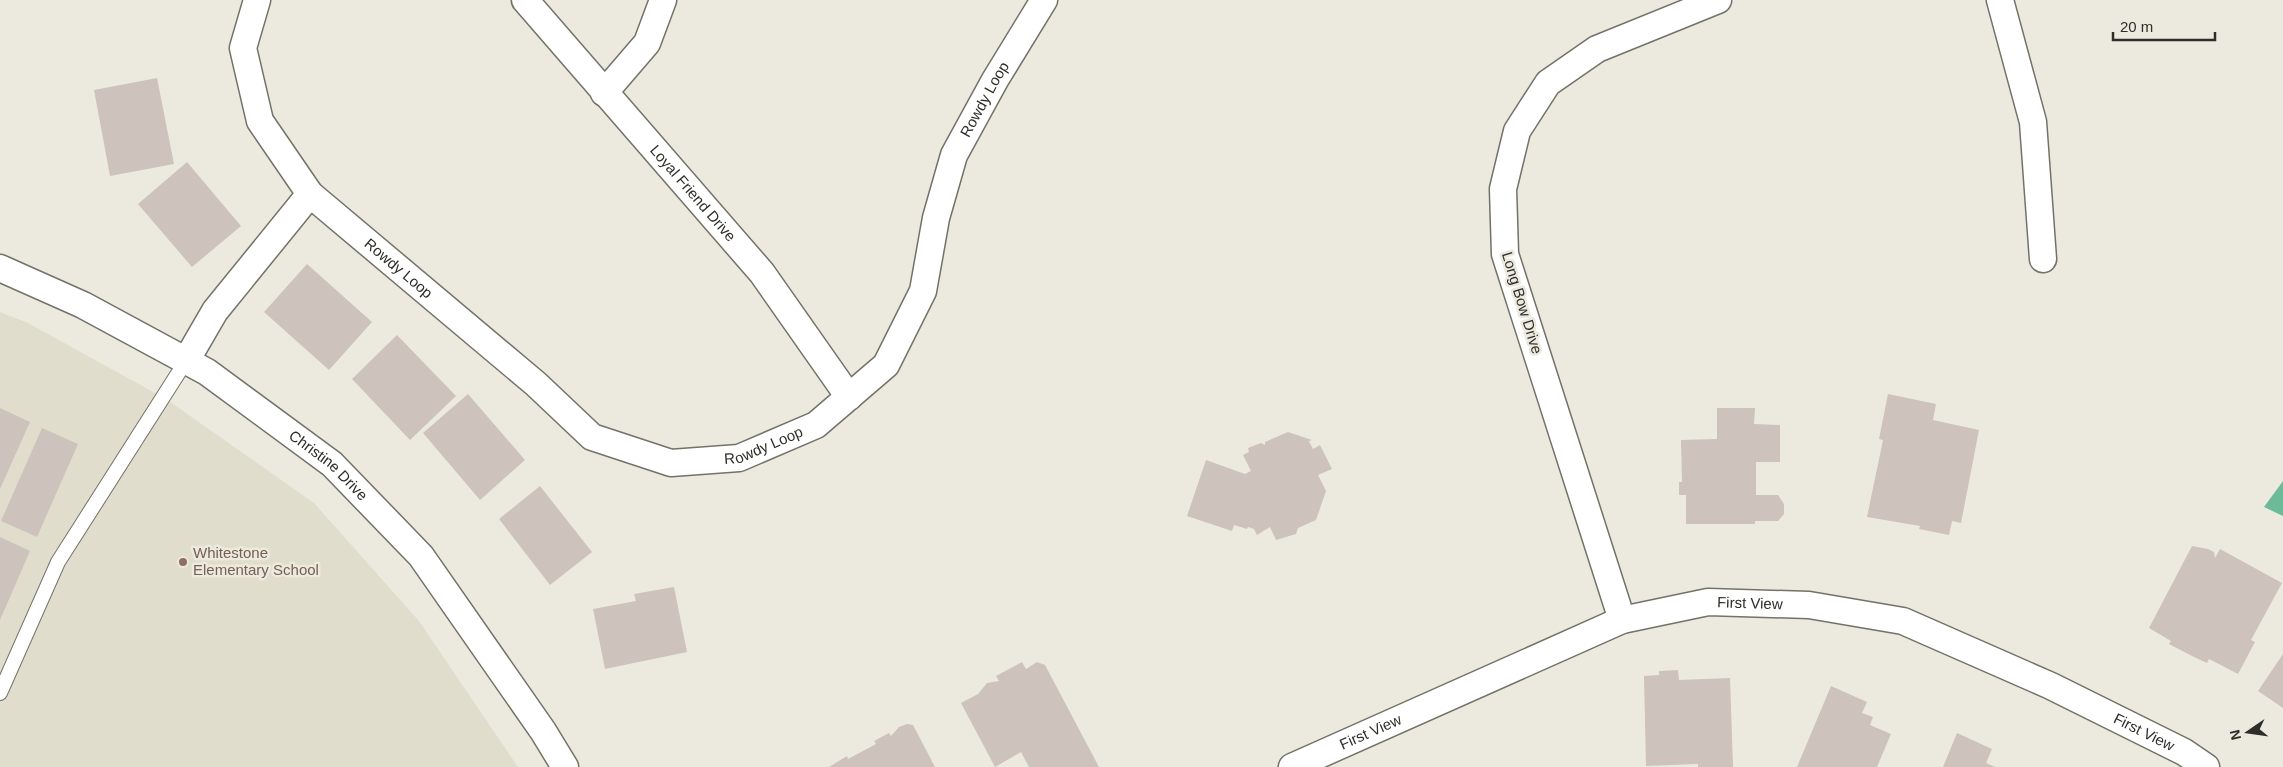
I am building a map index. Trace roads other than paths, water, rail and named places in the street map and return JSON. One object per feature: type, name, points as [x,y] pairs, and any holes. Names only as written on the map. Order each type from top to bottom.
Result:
[{"type":"street","name":"Rowdy Loop","points":[[256,0],[243,48],[260,121],[310,194],[536,384],[592,437],[671,463],[739,458],[816,425],[886,365],[923,291],[936,218],[954,155],[995,80],[1044,0]]},
{"type":"street","name":"Loyal Friend Drive","points":[[525,0],[762,273],[849,396]]},
{"type":"street","points":[[604,93],[647,43],[663,0]]},
{"type":"street","name":"Long Bow Drive","points":[[1622,620],[1505,254],[1503,189],[1517,131],[1548,83],[1598,49],[1718,0]]},
{"type":"street","points":[[2000,0],[2033,122],[2043,260]]},
{"type":"street","points":[[186,361],[215,311],[310,194]]},
{"type":"street","name":"Christine Drive","points":[[0,268],[84,305],[207,372],[332,464],[421,556],[543,731],[565,767]]},
{"type":"street","name":"First View","points":[[1292,767],[1622,620],[1708,602],[1809,605],[1903,621],[2051,686],[2184,752],[2206,767]]},
{"type":"lane","points":[[0,694],[58,562],[186,361]]},
{"type":"place","name":"Whitestone Elementary School","points":[[183,562]]}]
